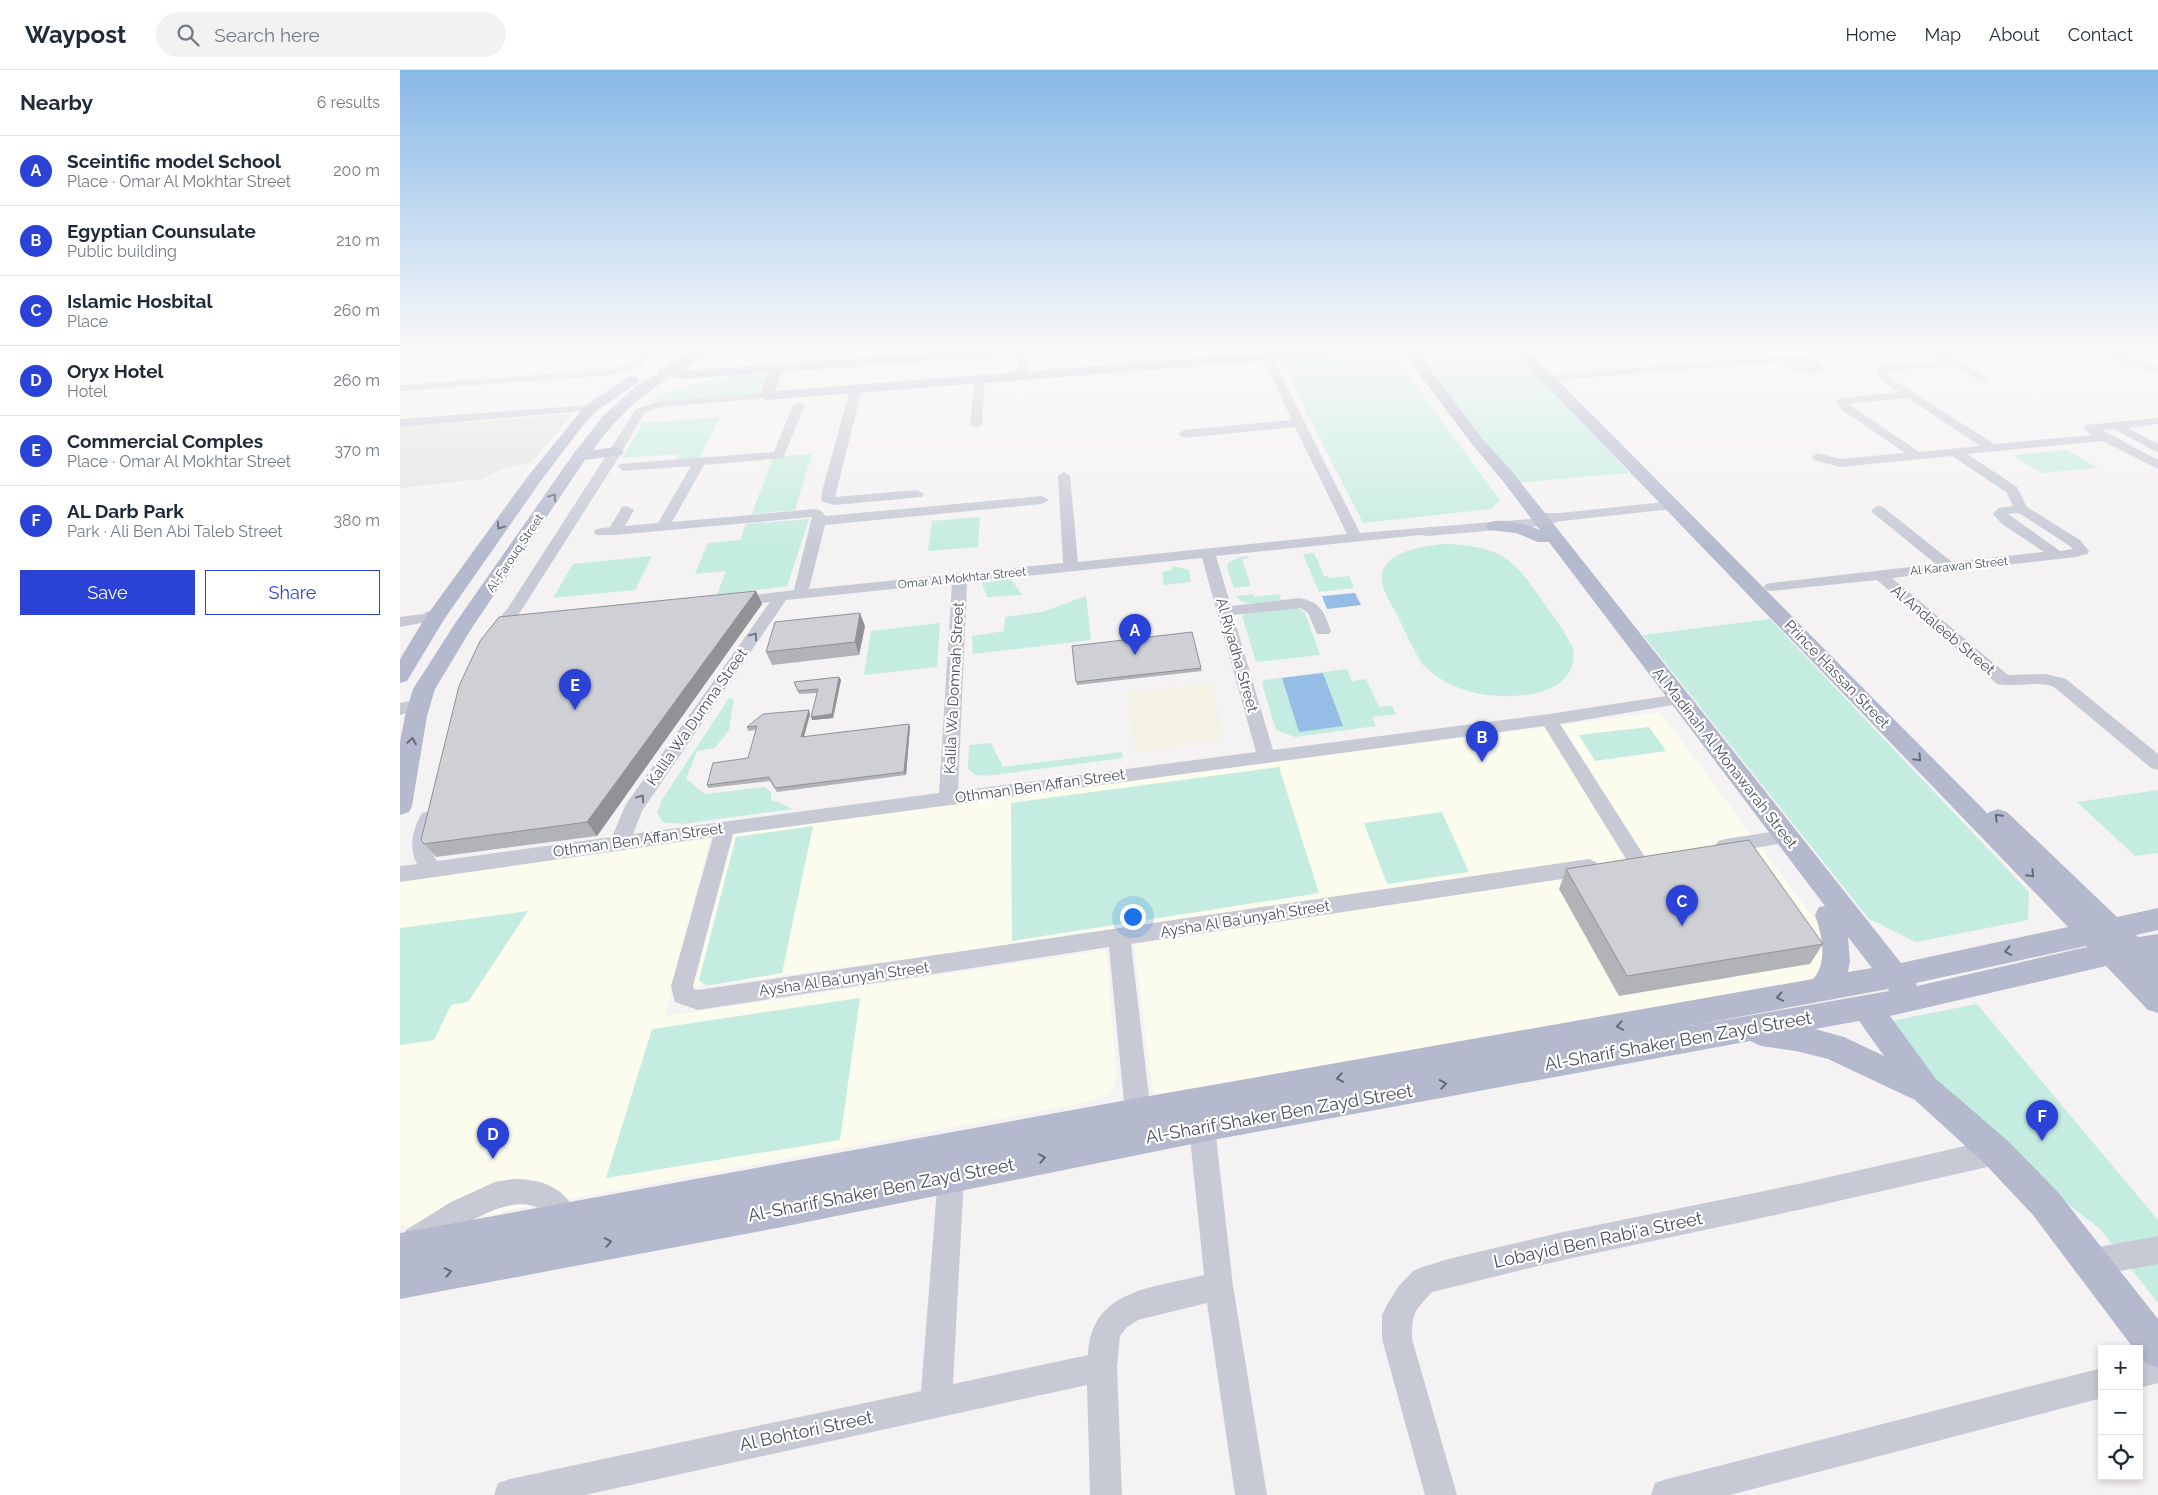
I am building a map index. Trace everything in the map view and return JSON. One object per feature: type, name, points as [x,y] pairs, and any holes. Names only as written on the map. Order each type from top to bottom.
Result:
[{"type":"main road","name":"Al-Farouq Street","points":[[400,676],[440,611],[534,479],[584,416]]},
{"type":"main road","name":"Al-Farouq Street","points":[[400,806],[409,712],[444,655],[580,456],[612,416]]},
{"type":"main road","points":[[1458,416],[1497,463],[1541,522]]},
{"type":"main road","name":"Prince Hassan Street","points":[[1589,416],[1771,587],[1824,652]]},
{"type":"main road","name":"Prince Hassan Street","points":[[1595,416],[1633,457],[1673,506],[1824,652],[2065,895],[2121,942],[2155,989]]},
{"type":"main road","points":[[1476,440],[1481,451],[1512,495],[1541,522]]},
{"type":"main road","points":[[580,456],[616,452]]},
{"type":"main road","points":[[1492,524],[1508,512],[1512,495]]},
{"type":"main road","points":[[1492,524],[1519,528],[1541,522]]},
{"type":"main road","name":"Al Madinah Al Monawarah Street","points":[[1541,522],[1674,701],[1839,917],[1890,993],[1926,1090]]},
{"type":"main road","name":"Al Madinah Al Monawarah Street","points":[[1674,701],[1771,839],[1839,917]]},
{"type":"main road","points":[[2155,989],[2057,953],[2056,922],[2065,895],[2120,912],[2158,918]]},
{"type":"main road","points":[[1822,989],[1834,973],[1833,926],[1839,917],[1896,957],[1936,967]]},
{"type":"main road","name":"Al-Sharif Shaker Ben Zayd Street","points":[[400,1251],[566,1220],[951,1176],[1202,1127],[1373,1084],[1822,989],[1890,993],[1936,967],[2057,953],[2121,942],[2158,918]]},
{"type":"main road","name":"Al-Sharif Shaker Ben Zayd Street","points":[[400,1281],[1138,1113],[1373,1084],[1737,1030],[1890,993],[2014,977],[2057,953]]},
{"type":"main road","points":[[1737,1030],[1796,1038],[1833,1047],[1926,1090],[1996,1152],[2045,1203],[2093,1262],[2158,1349]]},
{"type":"street","points":[[400,423],[496,416]]},
{"type":"street","points":[[485,646],[514,611],[637,416]]},
{"type":"street","points":[[624,467],[779,455],[795,416]]},
{"type":"street","points":[[849,416],[829,488],[828,499],[835,501],[916,494]]},
{"type":"street","points":[[976,424],[977,416]]},
{"type":"street","points":[[1295,416],[1356,538]]},
{"type":"street","points":[[1857,416],[1916,455]]},
{"type":"street","points":[[1940,416],[1992,448]]},
{"type":"street","points":[[2155,463],[2089,428],[2158,421]]},
{"type":"street","points":[[1184,434],[1299,424]]},
{"type":"street","points":[[2116,425],[2158,449]]},
{"type":"street","points":[[1818,457],[1840,463],[2105,437]]},
{"type":"street","points":[[1955,452],[2012,490],[2021,509],[2003,511],[2000,514],[2007,521],[2057,555]]},
{"type":"street","points":[[663,526],[700,461]]},
{"type":"street","points":[[1064,476],[1072,567]]},
{"type":"street","points":[[819,521],[1042,500]]},
{"type":"street","points":[[1492,524],[1541,522],[1673,506]]},
{"type":"street","name":"Al Karawan Street","points":[[1771,587],[1950,568],[2082,551],[2075,543],[2021,509]]},
{"type":"street","points":[[627,510],[608,531],[804,513],[819,515],[800,595]]},
{"type":"street","points":[[1878,510],[1950,568]]},
{"type":"street","name":"Omar Al Mokhtar Street","points":[[721,602],[1420,531],[1428,532],[1492,524]]},
{"type":"street","name":"Al Riyadha Street","points":[[1208,553],[1266,757]]},
{"type":"street","name":"Al Andaleeb Street","points":[[1880,575],[2003,680],[2014,682],[2044,678],[2060,683],[2158,764]]},
{"type":"street","name":"Kalila Wa Domnah Street","points":[[948,798],[960,578]]},
{"type":"street","name":"Kalila Wa Dumna Street","points":[[620,842],[633,809],[781,597]]},
{"type":"street","points":[[1225,611],[1299,603],[1308,604],[1315,609],[1323,631]]},
{"type":"street","points":[[400,622],[427,618],[440,611]]},
{"type":"street","points":[[503,624],[523,622]]},
{"type":"street","points":[[400,631],[414,630],[424,635]]},
{"type":"street","name":"Othman Ben Affan Street","points":[[400,874],[620,842],[1549,720],[1674,701]]},
{"type":"street","name":"Aysha Al Ba'unyah Street","points":[[725,828],[682,986],[683,996],[698,1000],[1629,861],[1549,720]]},
{"type":"street","points":[[432,869],[421,857],[421,848],[433,804]]},
{"type":"street","points":[[1704,849],[1771,839]]},
{"type":"street","points":[[1119,938],[1138,1113]]},
{"type":"street","points":[[1202,1127],[1219,1286],[1251,1495]]},
{"type":"street","name":"Lobayid Ben Rabi'a Street","points":[[1441,1495],[1397,1339],[1397,1315],[1408,1296],[1423,1281],[1563,1246],[1803,1196],[1996,1152]]},
{"type":"street","points":[[936,1403],[951,1176]]},
{"type":"street","points":[[2093,1262],[2158,1250]]},
{"type":"street","points":[[1106,1495],[1102,1367],[1103,1343],[1108,1328],[1117,1317],[1132,1307],[1219,1286]]},
{"type":"street","name":"Al Bohtori Street","points":[[510,1495],[1102,1367]]},
{"type":"street","points":[[2143,1372],[2158,1368]]},
{"type":"street","points":[[1667,1495],[2098,1384]]},
{"type":"shaded area","points":[[571,416],[532,462],[505,468],[482,479],[400,488],[400,427]]},
{"type":"shaded area","points":[[1660,712],[1854,972],[1158,1097],[1152,1087],[1132,928],[692,988],[735,832]]},
{"type":"shaded area","points":[[710,838],[665,1016],[1106,950],[1117,1077],[1111,1093],[1072,1105],[415,1228],[400,1225],[400,882]]},
{"type":"green space","points":[[1308,416],[1438,416],[1500,500],[1491,509],[1363,523]]},
{"type":"green space","points":[[1457,416],[1576,416],[1629,473],[1513,483]]},
{"type":"green space","points":[[720,417],[699,459],[676,460],[679,454],[622,458],[643,423]]},
{"type":"green space","points":[[2067,450],[2098,468],[2041,473],[2012,455]]},
{"type":"green space","points":[[812,454],[795,510],[752,514],[773,457]]},
{"type":"green space","points":[[980,517],[978,547],[928,551],[932,521]]},
{"type":"green space","points":[[809,519],[787,586],[717,595],[726,571],[695,574],[708,543],[740,540],[746,524]]},
{"type":"green space","points":[[1448,544],[1483,549],[1496,553],[1507,559],[1526,578],[1573,648],[1572,665],[1565,678],[1553,687],[1538,692],[1521,695],[1486,695],[1452,685],[1433,674],[1422,664],[1385,591],[1382,582],[1383,572],[1388,563],[1406,552],[1417,548]]},
{"type":"green space","points":[[1314,553],[1324,576],[1333,578],[1349,576],[1354,588],[1319,592],[1303,554]]},
{"type":"green space","points":[[652,556],[635,590],[553,598],[573,564]]},
{"type":"green space","points":[[1247,556],[1248,558],[1242,559],[1251,586],[1234,588],[1227,567],[1228,563]]},
{"type":"green space","points":[[1172,566],[1189,570],[1191,582],[1164,585],[1162,572],[1172,570]]},
{"type":"green space","points":[[1011,579],[1022,595],[987,597],[982,583]]},
{"type":"green space","points":[[1253,594],[1254,597],[1279,594],[1281,600],[1250,603],[1239,600],[1236,596]]},
{"type":"green space","points":[[1086,596],[1091,640],[973,654],[972,636],[1004,631],[1005,617],[1042,612]]},
{"type":"green space","points":[[1299,608],[1305,613],[1320,655],[1256,662],[1242,616],[1251,611]]},
{"type":"green space","points":[[1770,619],[2029,892],[2028,920],[1916,942],[1869,919],[1643,635]]},
{"type":"green space","points":[[940,623],[937,667],[864,675],[871,631]]},
{"type":"green space","points":[[1347,669],[1352,681],[1366,679],[1379,707],[1392,706],[1396,714],[1372,717],[1376,726],[1295,737],[1276,730],[1262,684],[1264,680]]},
{"type":"green space","points":[[729,698],[734,699],[729,730],[715,748],[697,751],[686,779],[705,794],[765,787],[771,792],[771,801],[778,802],[792,809],[682,824],[662,822],[657,812],[662,800]]},
{"type":"green space","points":[[1649,727],[1666,751],[1595,761],[1579,735]]},
{"type":"green space","points":[[991,743],[1003,767],[1122,752],[1123,758],[985,776],[976,775],[968,769],[969,745]]},
{"type":"green space","points":[[1279,767],[1319,893],[1012,941],[1011,803]]},
{"type":"green space","points":[[2158,790],[2158,853],[2135,856],[2077,802]]},
{"type":"green space","points":[[1442,812],[1469,872],[1387,884],[1364,823]]},
{"type":"green space","points":[[813,826],[782,973],[706,986],[699,980],[736,837]]},
{"type":"green space","points":[[528,911],[468,1002],[451,1005],[434,1040],[400,1045],[400,928]]},
{"type":"green space","points":[[860,998],[840,1140],[606,1178],[652,1029]]},
{"type":"green space","points":[[1977,1004],[2158,1220],[2158,1303],[2100,1229],[2033,1177],[1952,1105],[1891,1021]]},
{"type":"sand","points":[[1212,682],[1222,735],[1214,741],[1136,752],[1127,693]]},
{"type":"water","points":[[1355,593],[1361,605],[1327,609],[1322,596]]},
{"type":"water","points":[[1323,673],[1343,726],[1299,732],[1282,678]]},
{"type":"building","points":[[756,591],[587,822],[424,844],[421,840],[459,686],[480,641],[499,617]]},
{"type":"building","points":[[860,613],[855,642],[766,652],[775,622]]},
{"type":"building","points":[[1192,632],[1201,668],[1076,682],[1072,646]]},
{"type":"building","points":[[839,677],[832,714],[811,717],[818,689],[798,691],[794,682]]},
{"type":"building","points":[[809,710],[801,737],[909,724],[904,772],[775,788],[769,777],[707,785],[713,763],[748,758],[757,726],[747,727],[763,714]]},
{"type":"building","points":[[1749,840],[1823,944],[1627,976],[1566,869]]},
{"type":"place","name":"Sceintific model School","points":[[1135,655]]},
{"type":"place","name":"Commercial Comples","points":[[575,710]]},
{"type":"place","name":"Egyptian Counsulate","points":[[1482,762]]},
{"type":"place","name":"Islamic Hosbital","points":[[1682,926]]},
{"type":"place","name":"AL Darb Park","points":[[2042,1141]]},
{"type":"place","name":"Oryx Hotel","points":[[493,1159]]}]
